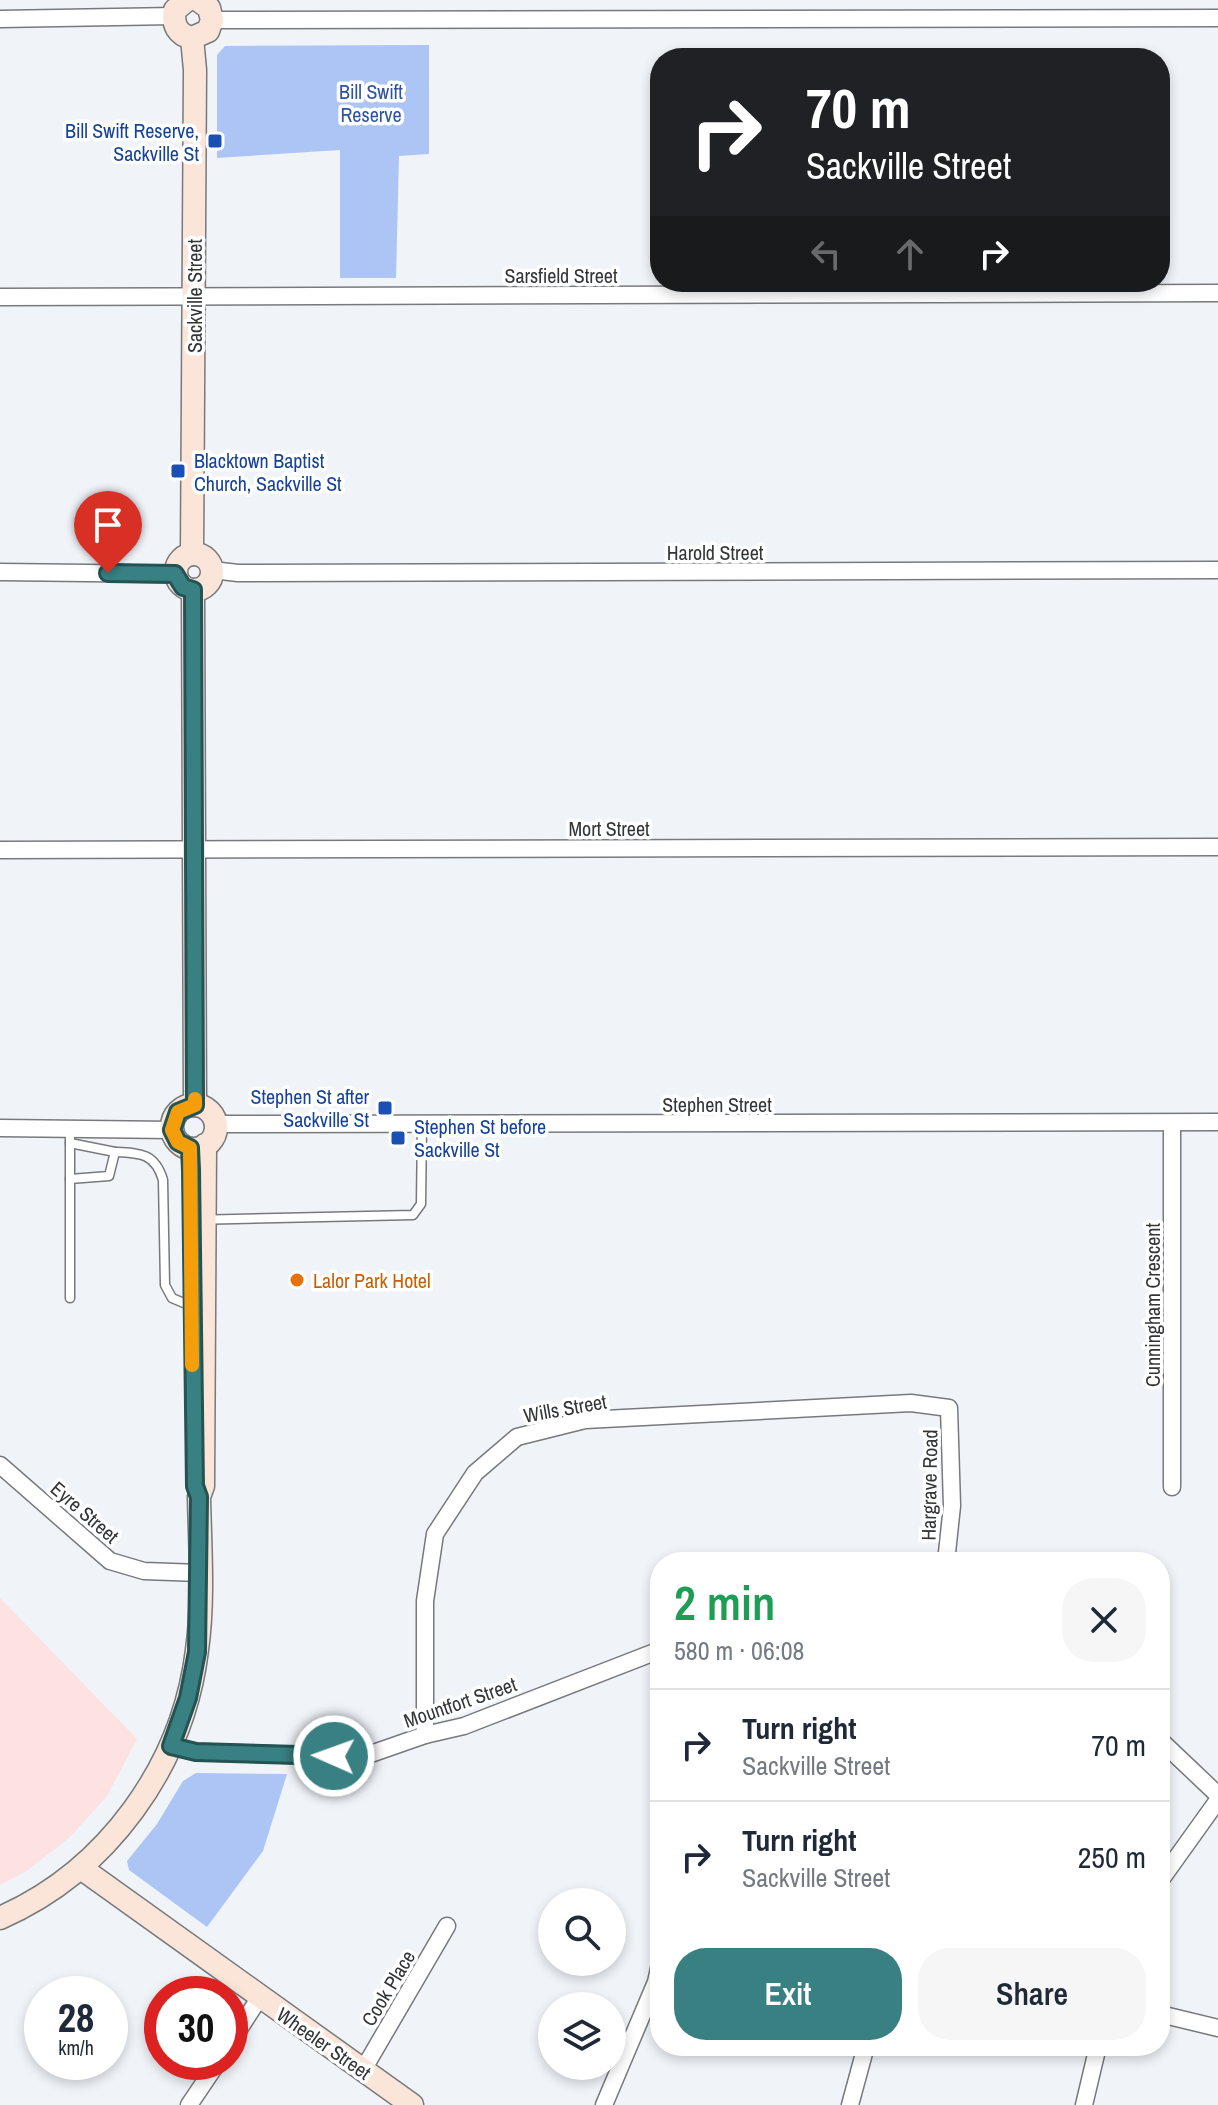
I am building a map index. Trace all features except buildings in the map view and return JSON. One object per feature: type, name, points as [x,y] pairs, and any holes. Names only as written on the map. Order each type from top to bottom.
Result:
[{"type":"street","points":[[0,19],[180,8],[180,33],[192,38],[204,35],[212,20],[209,8],[198,0]]},
{"type":"street","points":[[212,20],[1218,18]]},
{"type":"street","name":"Sackville Street","points":[[192,38],[195,297],[192,554]]},
{"type":"street","name":"Sarsfield Street","points":[[0,297],[1218,293]]},
{"type":"street","points":[[192,554],[203,556],[212,570],[207,584],[193,590],[183,587],[175,574],[182,558],[192,554]]},
{"type":"street","name":"Harold Street","points":[[212,570],[238,573],[1218,570]]},
{"type":"street","points":[[0,572],[175,574]]},
{"type":"street","points":[[193,590],[197,849],[195,1105]]},
{"type":"street","name":"Mort Street","points":[[0,850],[1218,847]]},
{"type":"street","points":[[195,1105],[207,1109],[216,1124],[214,1136],[197,1147],[178,1142],[172,1130],[178,1112],[195,1105]]},
{"type":"street","name":"Stephen Street","points":[[216,1124],[422,1126],[1218,1122]]},
{"type":"street","name":"Cunningham Crescent","points":[[1172,1123],[1172,1487]]},
{"type":"street","points":[[0,1128],[70,1135],[172,1130]]},
{"type":"street","points":[[197,1147],[203,1486],[199,1497]]},
{"type":"street","points":[[0,1918],[26,1906],[81,1868],[134,1810],[171,1746],[195,1666],[200,1573],[191,1306],[200,1219]]},
{"type":"street","name":"Wills Street","points":[[425,1735],[425,1601],[435,1534],[475,1473],[517,1437],[585,1420],[911,1403],[949,1408]]},
{"type":"street","name":"Hargrave Road","points":[[947,1552],[952,1506],[949,1408]]},
{"type":"street","name":"Eyre Street","points":[[0,1465],[110,1561],[144,1571],[200,1573]]},
{"type":"street","name":"Mountfort Street","points":[[171,1746],[196,1752],[362,1757],[425,1735],[464,1726],[650,1654]]},
{"type":"street","points":[[1170,1750],[1218,1798],[1170,1867]]},
{"type":"street","name":"Wheeler Street","points":[[81,1868],[412,2105]]},
{"type":"street","name":"Cook Place","points":[[363,2070],[447,1926]]},
{"type":"street","points":[[604,2105],[650,1996]]},
{"type":"street","points":[[248,2015],[260,1997]]},
{"type":"street","points":[[1170,2016],[1218,2028]]},
{"type":"street","points":[[850,2105],[863,2056]]},
{"type":"street","points":[[1084,2105],[1096,2056]]},
{"type":"street","points":[[189,2105],[206,2080]]},
{"type":"lane","points":[[200,1219],[413,1215],[421,1204],[422,1126]]},
{"type":"lane","points":[[70,1298],[70,1135],[115,1152],[144,1154],[159,1167],[163,1180],[165,1285],[172,1298],[191,1306]]},
{"type":"lane","points":[[70,1179],[109,1176],[115,1152]]},
{"type":"shaded area","points":[[0,1598],[137,1739],[107,1796],[70,1837],[28,1870],[0,1885]]},
{"type":"green space","name":"Bill Swift Reserve","points":[[429,45],[429,154],[399,156],[396,278],[340,278],[340,150],[217,158],[217,55],[225,46]]},
{"type":"green space","points":[[196,1773],[287,1774],[263,1851],[207,1927],[129,1870],[127,1861],[157,1824],[183,1781]]},
{"type":"slow traffic","points":[[192,1365],[190,1148],[178,1142],[172,1130],[174,1117],[183,1108],[195,1105],[195,1099]]},
{"type":"place","name":"Bill Swift Reserve, Sackville St","points":[[215,141]]},
{"type":"place","name":"Blacktown Baptist Church, Sackville St","points":[[178,471]]},
{"type":"place","name":"Stephen St after Sackville St","points":[[385,1108]]},
{"type":"place","name":"Stephen St before Sackville St","points":[[398,1138]]},
{"type":"place","name":"Lalor Park Hotel","points":[[297,1280]]},
{"type":"route","points":[[108,573],[175,574],[183,587],[193,590],[197,849],[195,1105],[178,1112],[172,1130],[178,1142],[190,1148],[195,1486],[199,1497],[199,1636],[188,1698],[171,1746],[196,1752],[334,1756]]}]
